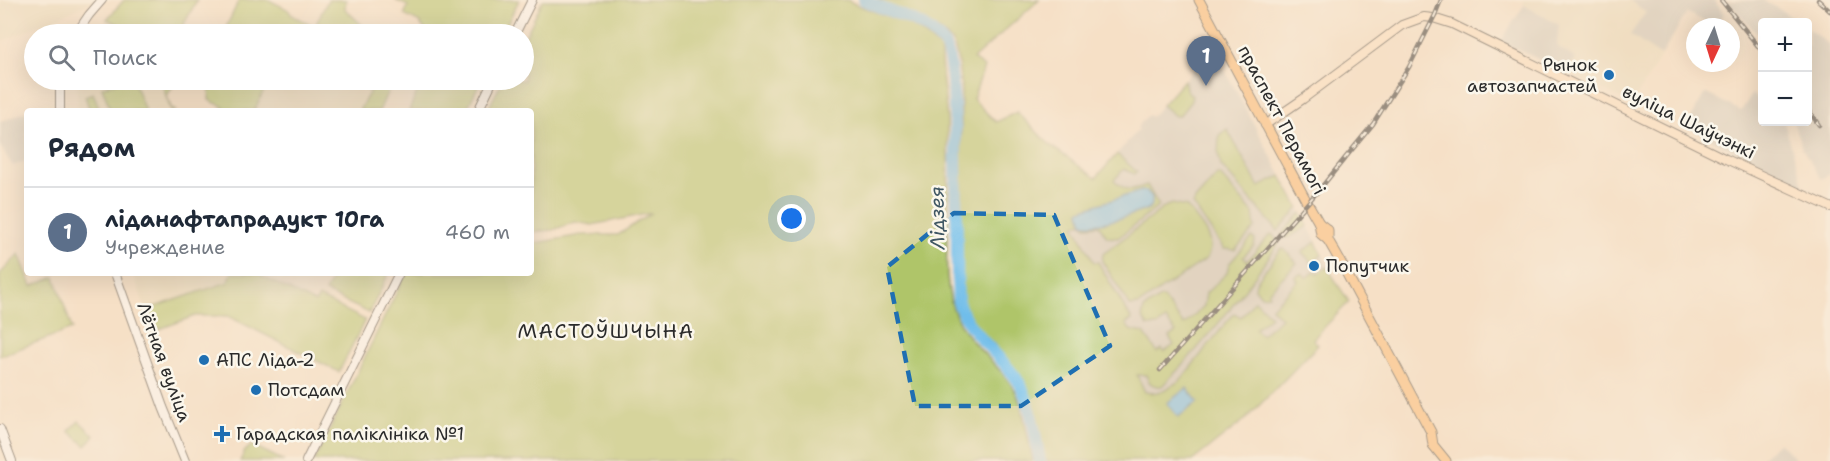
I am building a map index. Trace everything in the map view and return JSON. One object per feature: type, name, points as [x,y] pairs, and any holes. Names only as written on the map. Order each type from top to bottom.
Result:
[{"type":"main road","name":"праспект Перамогі","points":[[1199,0],[1319,223],[1321,234],[1328,240],[1431,432],[1433,445],[1445,459]]},
{"type":"main road","name":"вуліца Шаўчэнкі","points":[[1265,124],[1303,99],[1402,25],[1424,17],[1433,18],[1452,24],[1830,207]]},
{"type":"street","points":[[83,24],[102,0]]},
{"type":"street","points":[[520,24],[532,0]]},
{"type":"street","points":[[60,90],[60,108]]},
{"type":"street","points":[[479,108],[488,90]]},
{"type":"street","name":"Лётная вуліца","points":[[117,276],[167,419],[185,461]]},
{"type":"street","points":[[306,461],[398,276]]},
{"type":"street","points":[[0,429],[12,461]]},
{"type":"highlighted area","points":[[954,213],[1054,215],[1110,346],[1021,406],[915,406],[887,267]]},
{"type":"shaded area","points":[[0,0],[94,0],[43,24],[24,24],[24,32],[0,42]]},
{"type":"shaded area","points":[[1523,0],[1629,0],[1646,12],[1630,35],[1661,56],[1632,104],[1566,73],[1576,59],[1557,46],[1559,25],[1524,5]]},
{"type":"shaded area","points":[[1629,0],[1714,0],[1724,14],[1721,18],[1698,18],[1687,13],[1661,56],[1630,35],[1646,12]]},
{"type":"shaded area","points":[[1762,0],[1793,18],[1758,18],[1758,34],[1727,1]]},
{"type":"shaded area","points":[[1524,5],[1559,25],[1557,46],[1576,59],[1566,73],[1501,41]]},
{"type":"shaded area","points":[[107,19],[118,24],[104,24]]},
{"type":"shaded area","points":[[1812,32],[1830,45],[1830,174],[1821,179],[1802,148],[1794,126],[1812,126]]},
{"type":"shaded area","points":[[1213,48],[1300,210],[1327,267],[1349,302],[1313,339],[1318,345],[1246,419],[1164,430],[1106,314],[1108,290],[1067,210],[1139,129],[1137,127],[1148,115],[1151,117]]},
{"type":"shaded area","points":[[77,90],[164,90],[170,108],[78,108]]},
{"type":"shaded area","points":[[264,90],[370,91],[361,108],[255,108]]},
{"type":"shaded area","points":[[1705,93],[1741,111],[1752,94],[1758,98],[1758,126],[1785,126],[1804,188],[1686,126]]},
{"type":"shaded area","points":[[24,112],[24,161],[13,166],[0,146],[0,122]]},
{"type":"shaded area","points":[[134,276],[232,276],[228,282],[146,310]]},
{"type":"shaded area","points":[[1779,442],[1797,461],[1758,461]]},
{"type":"green space","points":[[124,0],[197,0],[184,24],[118,24],[107,19]]},
{"type":"green space","points":[[239,0],[269,0],[311,24],[228,24]]},
{"type":"green space","points":[[328,0],[346,0],[345,9],[361,24],[316,24]]},
{"type":"green space","points":[[395,0],[519,0],[507,24],[421,24],[404,15],[408,6]]},
{"type":"green space","points":[[543,0],[847,0],[912,26],[924,34],[941,49],[947,133],[947,280],[949,294],[963,329],[1007,378],[1017,393],[1033,461],[314,461],[405,276],[534,276],[534,243],[581,235],[618,235],[652,213],[592,225],[575,222],[553,230],[534,232],[534,108],[489,108],[498,90],[534,90],[534,24],[531,24]]},
{"type":"green space","points":[[870,0],[1039,0],[973,59],[984,67],[973,99],[996,122],[1017,112],[1050,145],[1096,178],[1117,154],[1137,172],[1134,174],[1124,169],[1114,180],[1129,189],[1147,185],[1159,206],[1118,238],[1107,237],[1099,225],[1086,226],[1081,222],[1075,226],[1094,262],[1098,262],[1132,320],[1126,323],[1130,330],[1144,333],[1157,352],[1162,349],[1164,352],[1174,345],[1169,337],[1176,332],[1166,320],[1157,326],[1148,326],[1142,318],[1144,309],[1163,298],[1184,325],[1204,306],[1206,293],[1227,273],[1229,264],[1252,237],[1255,240],[1254,246],[1243,257],[1247,261],[1272,234],[1279,243],[1209,335],[1162,386],[1152,384],[1146,375],[1137,375],[1145,392],[1158,393],[1179,382],[1234,313],[1241,317],[1255,300],[1271,316],[1255,329],[1261,335],[1281,318],[1271,308],[1298,281],[1295,277],[1302,273],[1307,278],[1315,271],[1318,273],[1327,267],[1349,302],[1313,339],[1318,345],[1246,419],[1192,461],[1044,461],[1023,382],[993,343],[980,333],[968,316],[962,300],[961,86],[955,49],[947,37],[938,30],[902,12]]},
{"type":"green space","points":[[1184,80],[1186,89],[1192,96],[1191,101],[1179,116],[1175,116],[1162,105]]},
{"type":"green space","points":[[103,90],[137,90],[144,108],[110,108]]},
{"type":"green space","points":[[164,90],[171,90],[166,97]]},
{"type":"green space","points":[[210,90],[264,90],[255,108],[224,108],[209,100]]},
{"type":"green space","points":[[368,90],[388,90],[380,108],[361,108],[370,91]]},
{"type":"green space","points":[[418,90],[476,90],[467,108],[410,108]]},
{"type":"green space","points":[[93,93],[99,108],[89,108],[85,96]]},
{"type":"green space","points":[[1227,129],[1259,187],[1281,176],[1299,208],[1278,231],[1221,166],[1218,154],[1219,135]]},
{"type":"green space","points":[[1217,175],[1220,175],[1253,213],[1255,228],[1235,250],[1224,249],[1193,205]]},
{"type":"green space","points":[[1172,204],[1187,207],[1209,238],[1209,252],[1206,259],[1138,305],[1130,306],[1102,261],[1103,254],[1166,206]]},
{"type":"green space","points":[[1301,213],[1308,226],[1288,238],[1283,237],[1281,235]]},
{"type":"green space","points":[[1316,242],[1322,255],[1312,263],[1302,252]]},
{"type":"green space","points":[[1281,249],[1284,249],[1297,263],[1269,291],[1269,295],[1261,296],[1255,288],[1256,282]]},
{"type":"green space","points":[[19,254],[24,266],[24,276],[28,276],[32,286],[55,277],[72,329],[0,356],[0,274]]},
{"type":"green space","points":[[231,276],[262,276],[315,303],[319,297],[365,320],[339,372],[228,316],[195,316],[151,332],[146,310],[228,282]]},
{"type":"green space","points":[[333,276],[388,276],[369,313],[325,292]]},
{"type":"green space","points":[[79,421],[95,436],[86,446],[69,431]]},
{"type":"green space","points":[[252,445],[284,461],[240,461],[245,451]]},
{"type":"water","points":[[1147,191],[1152,197],[1152,205],[1148,209],[1096,224],[1083,223],[1080,211],[1083,209]]},
{"type":"water","points":[[1187,388],[1198,402],[1178,417],[1167,403]]},
{"type":"waterway","name":"Лідзея","points":[[864,0],[925,27],[943,43],[949,58],[955,123],[958,302],[970,325],[1020,384],[1030,412],[1040,461]]},
{"type":"railway","points":[[1160,370],[1319,190],[1373,124],[1409,67],[1441,0]]},
{"type":"railway","points":[[1721,0],[1758,46]]},
{"type":"railway","points":[[1818,0],[1830,11]]},
{"type":"railway","points":[[1812,115],[1819,125]]},
{"type":"place","name":"Рынок автозапчастей","points":[[1609,75]]},
{"type":"place","name":"ліданафтапрадукт 10га","points":[[1206,86]]},
{"type":"place","name":"Попутчик","points":[[1314,266]]},
{"type":"place","name":"АПС Ліда-2","points":[[204,360]]},
{"type":"place","name":"Потсдам","points":[[256,390]]},
{"type":"place","name":"Гарадская паліклініка №1","points":[[222,434]]},
{"type":"district","name":"МАСТОЎШЧЫНА","points":[[606,331]]}]
